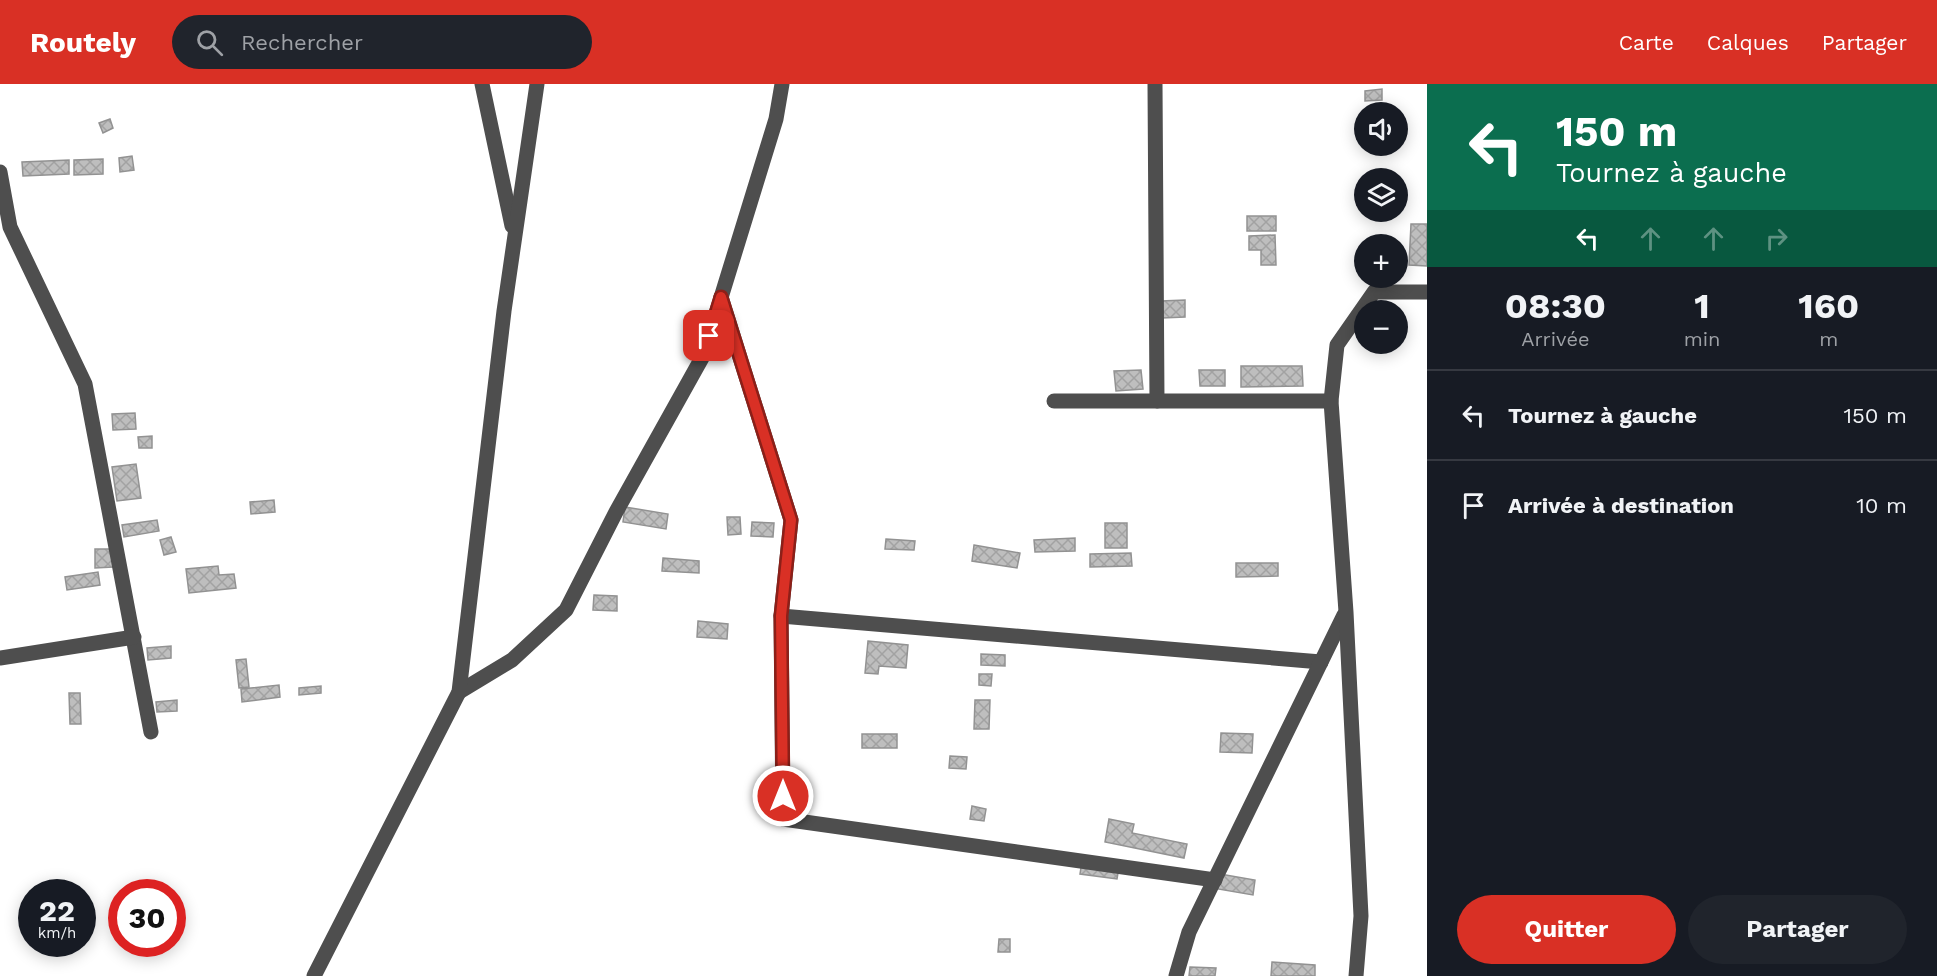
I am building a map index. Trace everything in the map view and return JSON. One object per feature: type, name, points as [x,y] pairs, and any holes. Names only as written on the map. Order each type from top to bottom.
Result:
[{"type":"street","points":[[482,84],[514,238]]},
{"type":"street","points":[[314,976],[459,692],[514,238],[537,84]]},
{"type":"street","points":[[459,692],[512,660],[566,610],[616,512],[702,356],[776,119],[782,84]]},
{"type":"street","points":[[1155,84],[1157,401]]},
{"type":"street","points":[[0,172],[10,227],[85,384],[151,732]]},
{"type":"street","points":[[1356,976],[1361,916],[1346,612],[1331,401],[1337,345],[1374,292],[1427,292]]},
{"type":"street","points":[[721,297],[791,520],[781,616],[783,819],[1215,880]]},
{"type":"street","points":[[1054,401],[1331,401]]},
{"type":"street","points":[[1176,976],[1189,932],[1346,612]]},
{"type":"street","points":[[781,616],[1321,662]]},
{"type":"street","points":[[0,658],[134,637]]},
{"type":"building","points":[[1382,89],[1382,100],[1365,101],[1365,91]]},
{"type":"building","points":[[110,119],[113,128],[103,133],[99,123]]},
{"type":"building","points":[[132,156],[134,170],[120,172],[119,158]]},
{"type":"building","points":[[103,159],[103,174],[74,175],[74,160]]},
{"type":"building","points":[[69,160],[69,174],[23,176],[22,162]]},
{"type":"building","points":[[1247,216],[1276,216],[1276,231],[1247,231]]},
{"type":"building","points":[[1411,224],[1427,224],[1427,266],[1409,265]]},
{"type":"building","points":[[1275,235],[1276,265],[1261,265],[1261,250],[1249,250],[1249,236]]},
{"type":"building","points":[[1185,300],[1185,317],[1162,318],[1161,301]]},
{"type":"building","points":[[1241,366],[1302,366],[1303,386],[1241,387]]},
{"type":"building","points":[[1141,370],[1143,389],[1116,391],[1114,371]]},
{"type":"building","points":[[1199,370],[1225,370],[1225,386],[1200,386]]},
{"type":"building","points":[[135,413],[136,429],[113,430],[112,414]]},
{"type":"building","points":[[152,436],[152,448],[139,448],[138,437]]},
{"type":"building","points":[[136,464],[141,498],[117,501],[112,467]]},
{"type":"building","points":[[274,500],[275,512],[251,514],[250,502]]},
{"type":"building","points":[[625,507],[668,514],[666,529],[623,522]]},
{"type":"building","points":[[727,517],[740,517],[741,534],[728,535]]},
{"type":"building","points":[[157,520],[159,531],[124,537],[122,525]]},
{"type":"building","points":[[752,522],[774,523],[773,537],[751,536]]},
{"type":"building","points":[[1105,523],[1127,523],[1127,548],[1105,548]]},
{"type":"building","points":[[171,537],[176,552],[164,555],[160,540]]},
{"type":"building","points":[[1075,538],[1075,551],[1035,552],[1034,540]]},
{"type":"building","points":[[886,539],[915,541],[914,550],[885,549]]},
{"type":"building","points":[[974,545],[1020,553],[1017,568],[972,561]]},
{"type":"building","points":[[95,549],[113,549],[113,567],[95,568]]},
{"type":"building","points":[[1131,553],[1132,566],[1090,567],[1090,554]]},
{"type":"building","points":[[663,558],[699,561],[699,573],[662,571]]},
{"type":"building","points":[[1236,563],[1278,563],[1278,576],[1236,577]]},
{"type":"building","points":[[218,566],[219,575],[234,574],[236,588],[189,593],[186,569]]},
{"type":"building","points":[[98,572],[100,585],[67,590],[65,577]]},
{"type":"building","points":[[594,595],[617,596],[617,611],[593,610]]},
{"type":"building","points":[[698,621],[728,624],[727,639],[697,637]]},
{"type":"building","points":[[868,641],[908,645],[906,668],[879,666],[878,674],[865,673]]},
{"type":"building","points":[[171,646],[171,658],[148,660],[147,648]]},
{"type":"building","points":[[981,654],[1005,655],[1005,666],[981,665]]},
{"type":"building","points":[[246,659],[249,687],[239,688],[236,660]]},
{"type":"building","points":[[979,674],[992,674],[991,686],[979,685]]},
{"type":"building","points":[[279,685],[280,697],[242,702],[241,689]]},
{"type":"building","points":[[321,686],[321,693],[299,695],[299,688]]},
{"type":"building","points":[[69,693],[80,693],[81,724],[70,724]]},
{"type":"building","points":[[177,700],[177,711],[157,712],[156,702]]},
{"type":"building","points":[[975,700],[990,700],[989,729],[974,729]]},
{"type":"building","points":[[1221,733],[1253,734],[1252,753],[1220,752]]},
{"type":"building","points":[[862,734],[897,734],[897,748],[862,748]]},
{"type":"building","points":[[950,756],[967,757],[966,769],[949,768]]},
{"type":"building","points":[[972,806],[986,809],[984,821],[970,819]]},
{"type":"building","points":[[1109,819],[1134,824],[1132,833],[1187,844],[1184,858],[1105,842]]},
{"type":"building","points":[[1082,861],[1119,867],[1117,879],[1080,874]]},
{"type":"building","points":[[1220,874],[1255,880],[1253,895],[1218,889]]},
{"type":"building","points":[[999,939],[1010,939],[1010,952],[998,952]]},
{"type":"building","points":[[1272,962],[1315,965],[1315,976],[1271,976]]},
{"type":"building","points":[[1190,967],[1216,968],[1215,976],[1189,976]]},
{"type":"route","points":[[709,336],[721,297],[791,520],[781,616],[783,796]]}]
